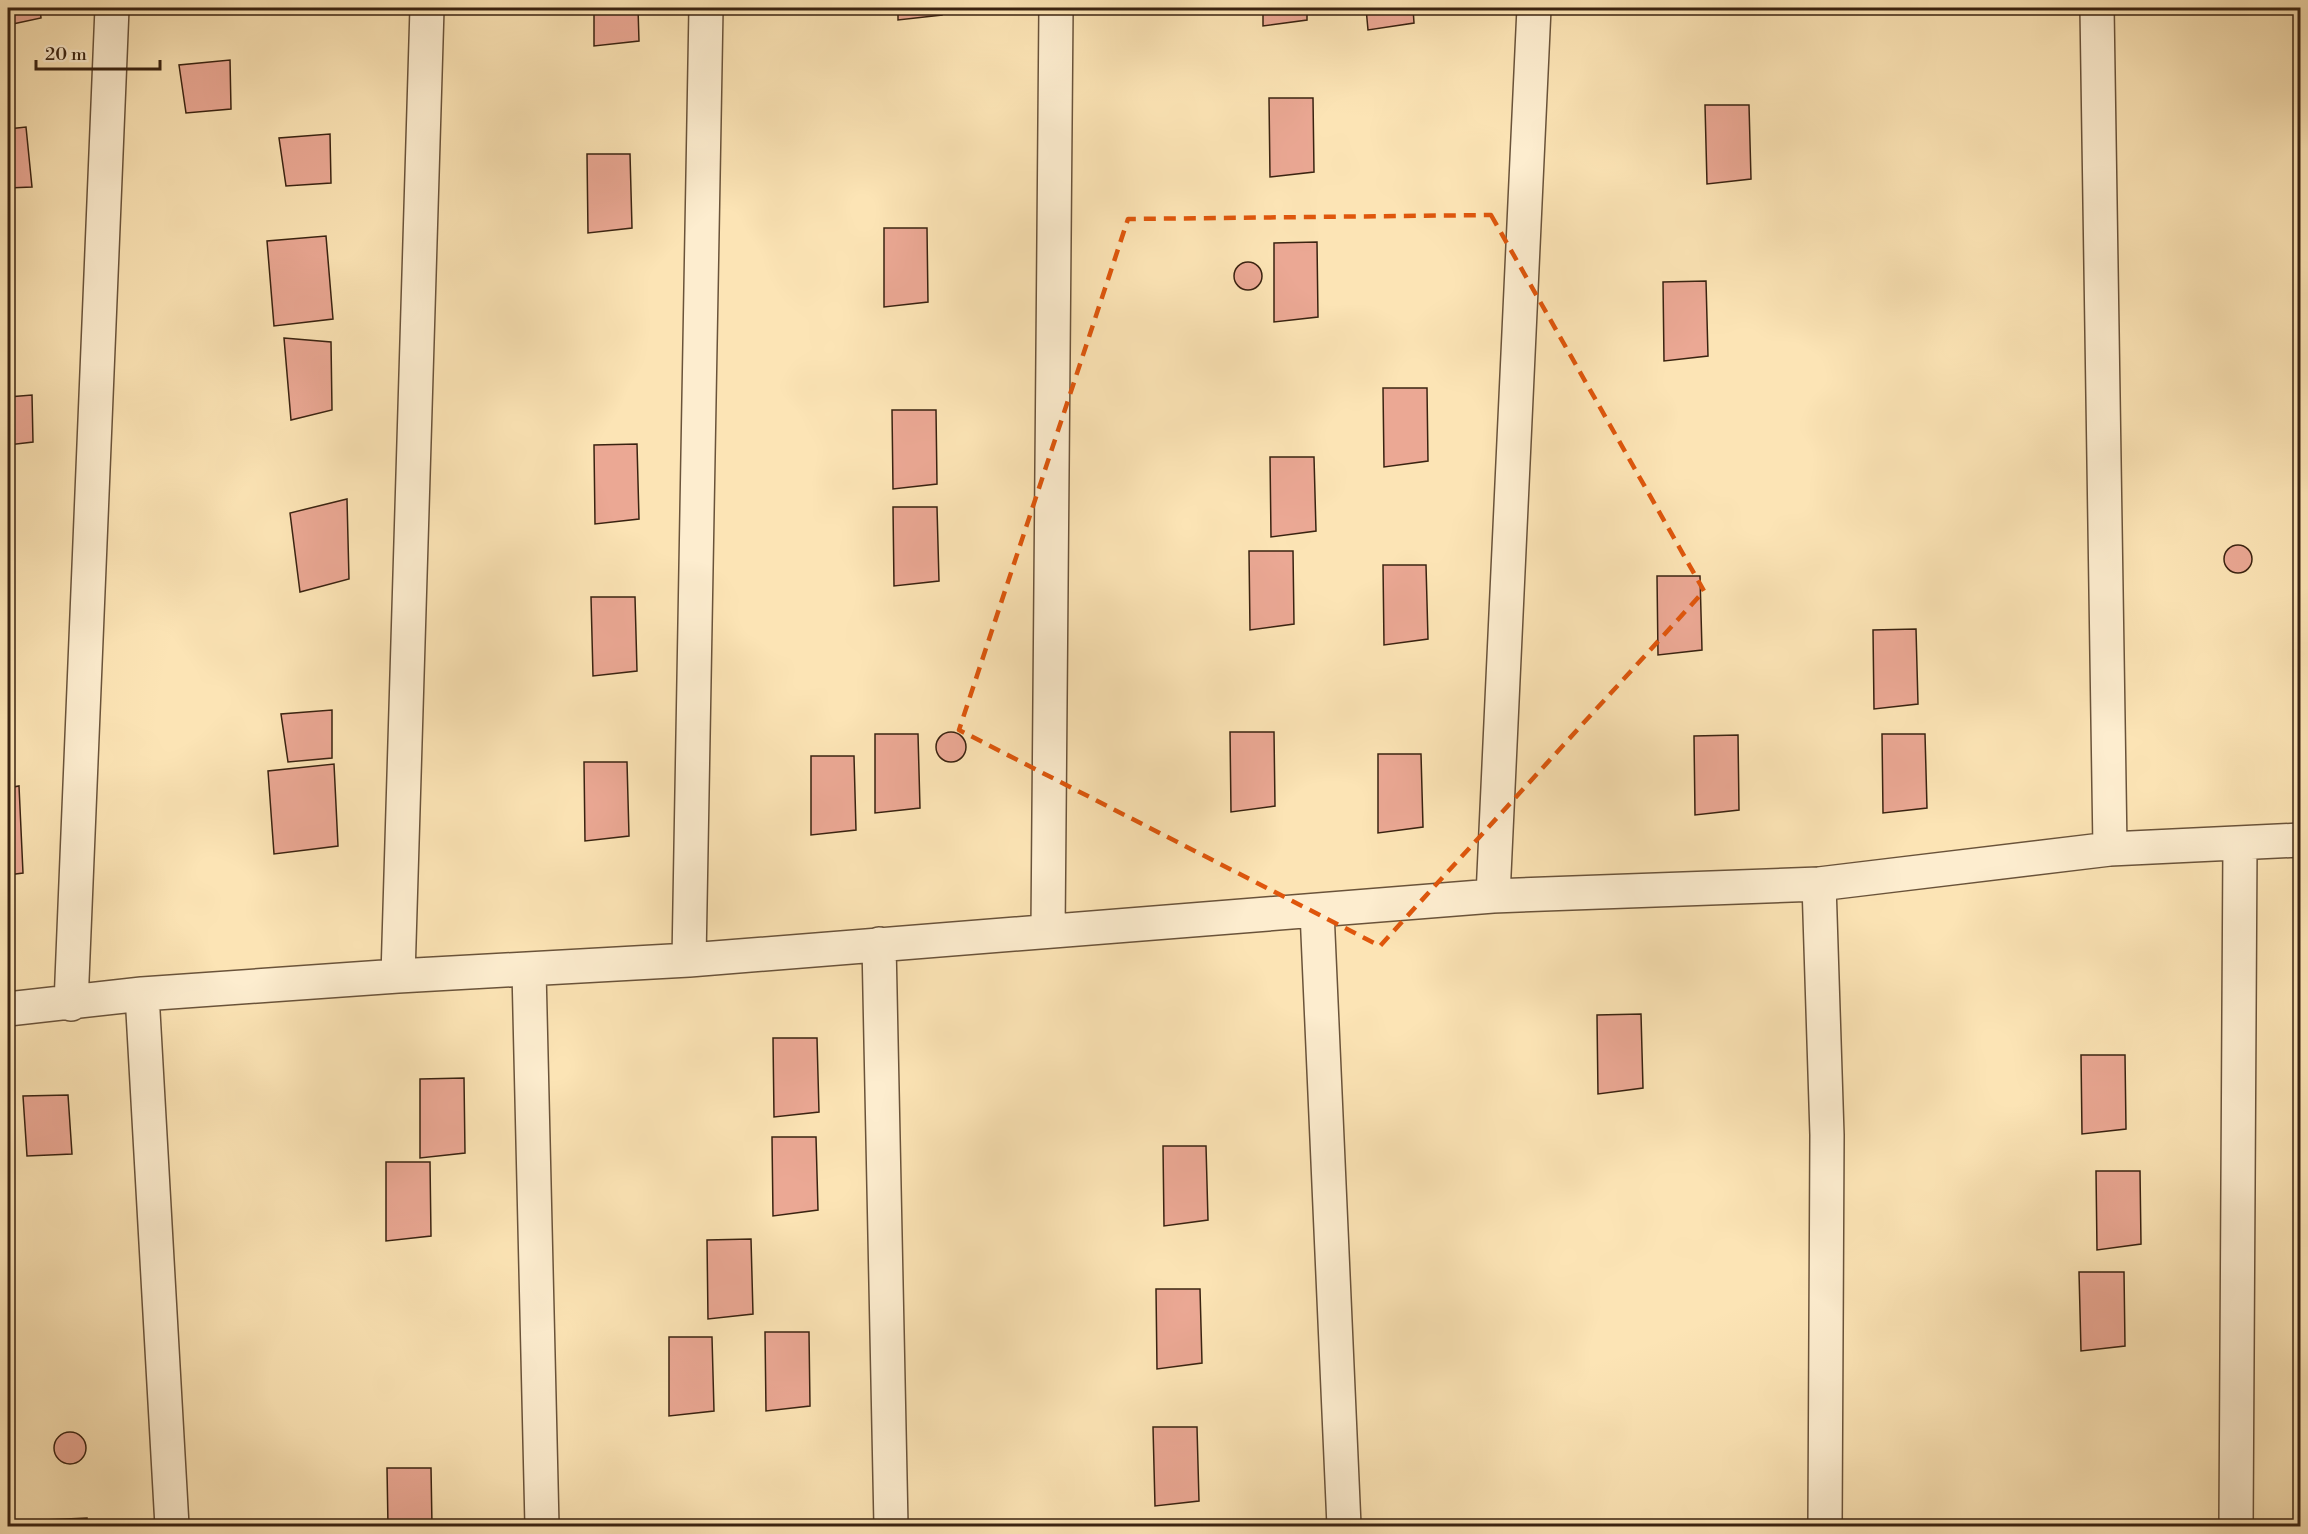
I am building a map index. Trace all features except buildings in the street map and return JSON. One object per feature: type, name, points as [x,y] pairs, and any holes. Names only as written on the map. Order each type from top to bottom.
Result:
[{"type":"street","points":[[70,1004],[112,8]]},
{"type":"street","points":[[398,976],[427,8]]},
{"type":"street","points":[[689,960],[706,8]]},
{"type":"street","points":[[1048,932],[1056,8]]},
{"type":"street","points":[[1493,896],[1534,8]]},
{"type":"street","points":[[2097,8],[2110,849]]},
{"type":"street","points":[[8,1009],[70,1004],[142,994],[398,976],[689,960],[1493,896],[1819,884],[2110,849],[2301,840]]},
{"type":"street","points":[[2236,1527],[2240,844]]},
{"type":"street","points":[[1819,884],[1827,1135],[1825,1527]]},
{"type":"street","points":[[1317,911],[1344,1527]]},
{"type":"street","points":[[879,944],[891,1527]]},
{"type":"street","points":[[529,970],[542,1527]]},
{"type":"street","points":[[142,994],[172,1527]]},
{"type":"highlighted area","points":[[1491,215],[1704,591],[1380,946],[959,730],[1128,219]]}]
